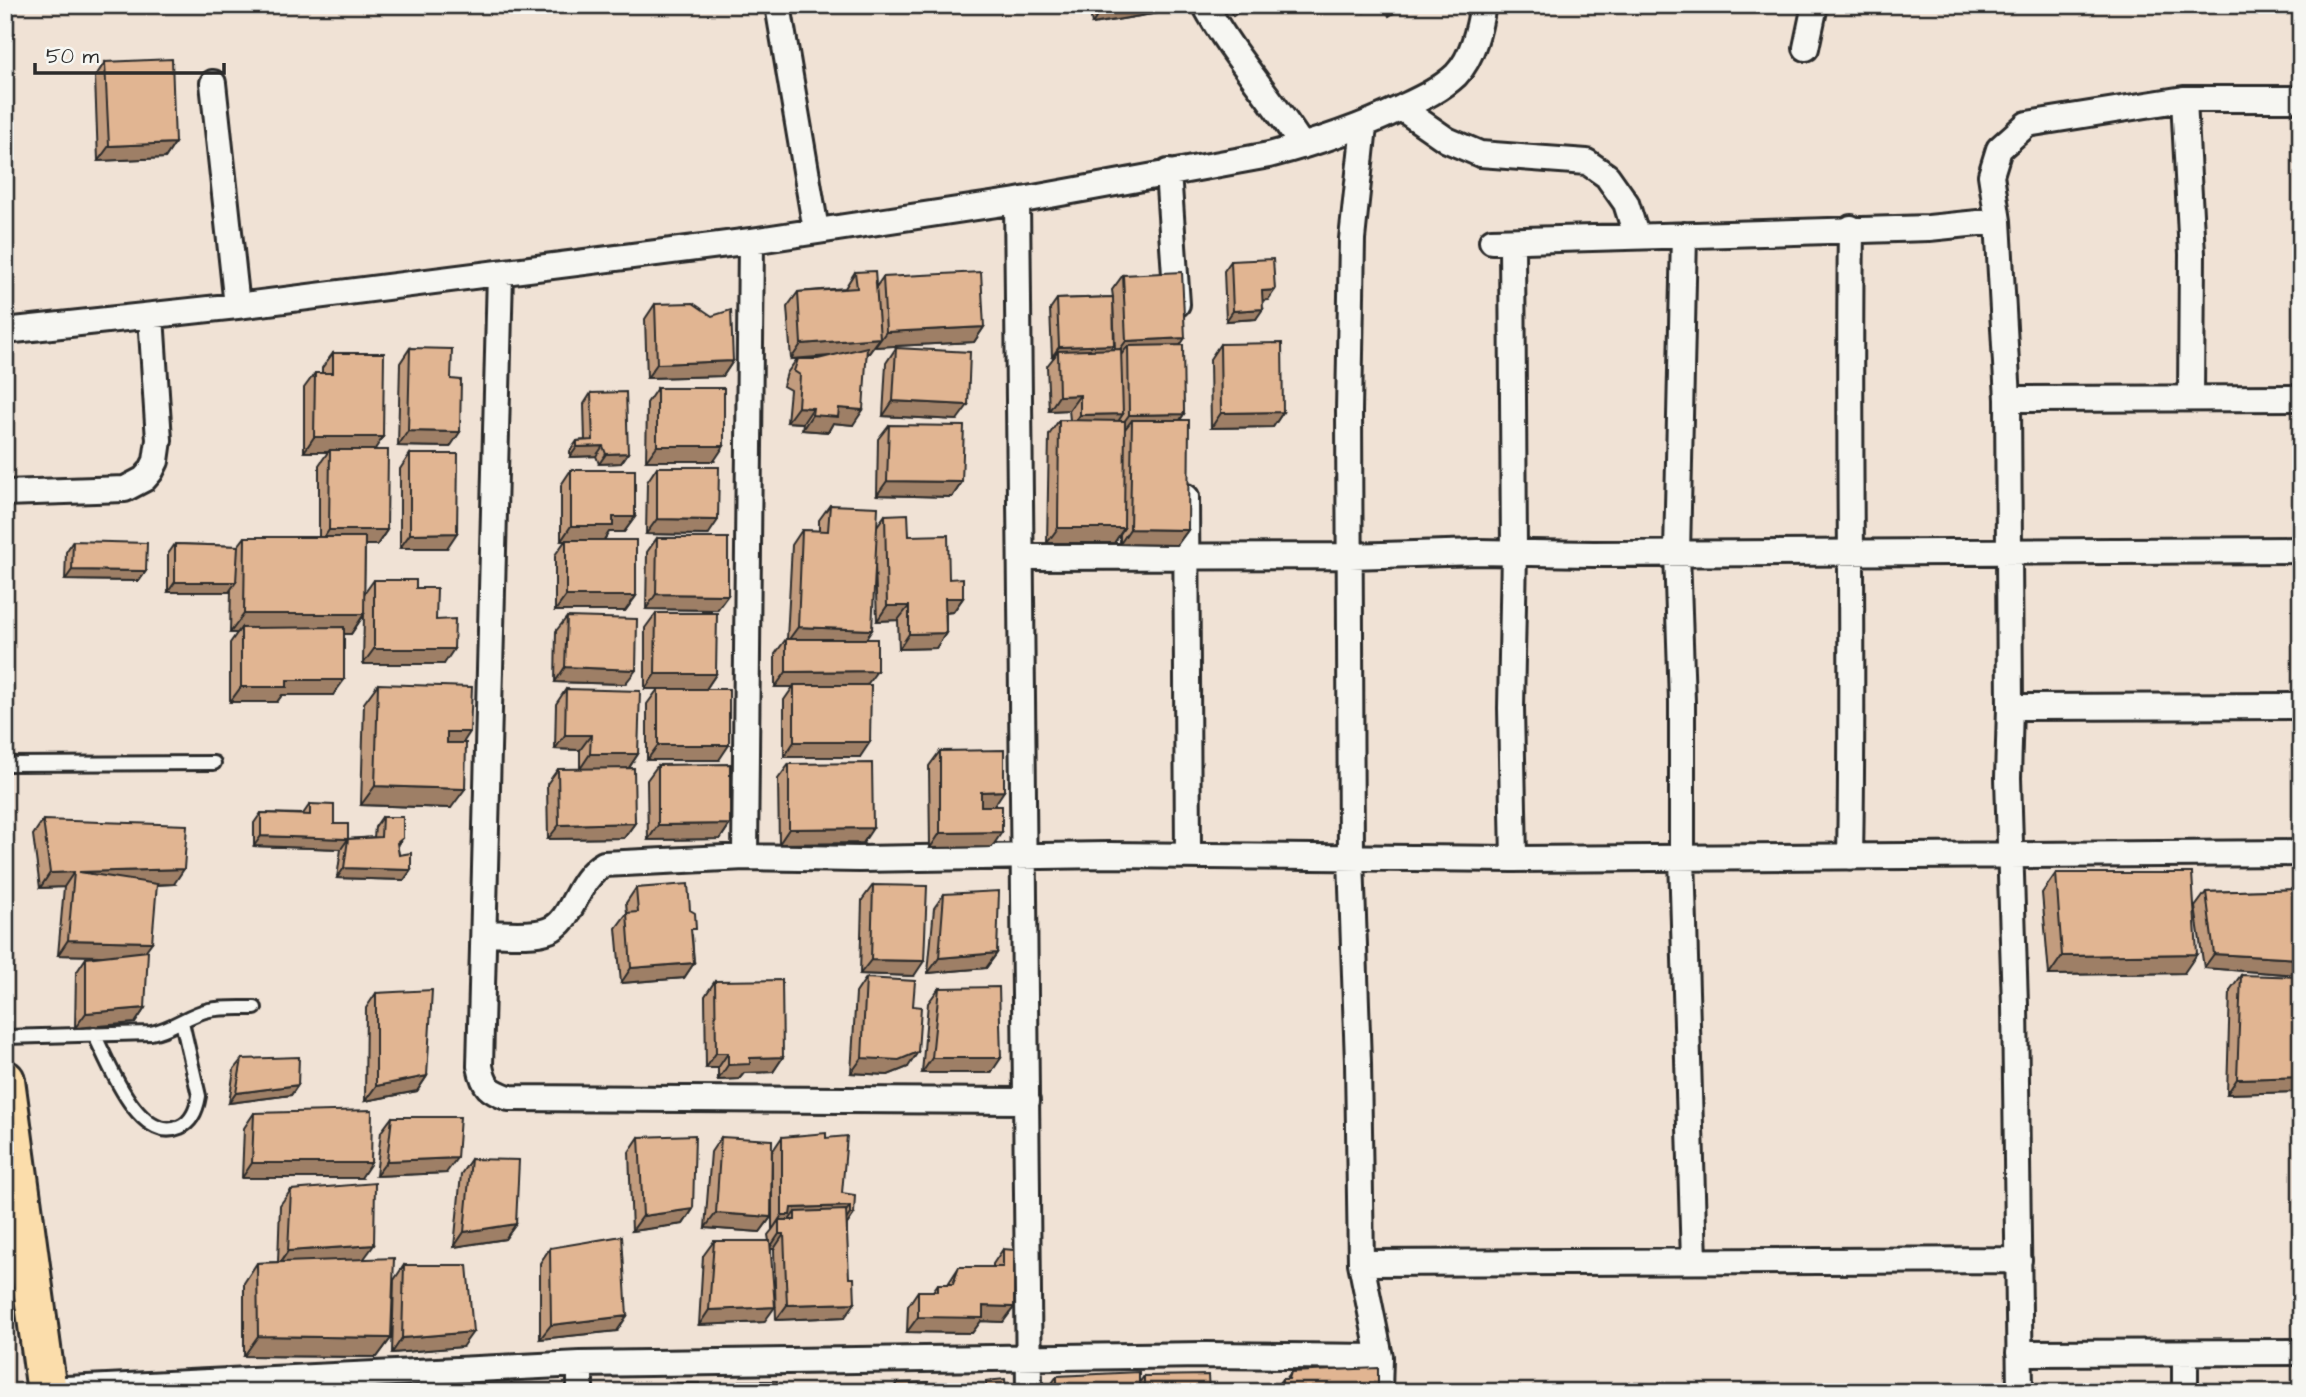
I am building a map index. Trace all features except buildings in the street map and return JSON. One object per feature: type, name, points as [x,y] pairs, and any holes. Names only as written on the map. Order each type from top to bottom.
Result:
[{"type":"main road","points":[[5,1080],[46,1391]]},
{"type":"street","points":[[778,5],[816,230]]},
{"type":"street","points":[[1205,5],[1302,146]]},
{"type":"street","points":[[5,331],[237,306],[751,241],[1017,201],[1235,162],[1302,146],[1364,126],[1434,92],[1456,74],[1467,58],[1475,39],[1483,5]]},
{"type":"street","points":[[1806,48],[1815,5]]},
{"type":"street","points":[[213,83],[237,306]]},
{"type":"street","points":[[2020,1392],[2015,1005],[2010,854],[2008,399],[1998,221],[1992,175],[1999,149],[2028,124],[2185,99],[2301,99]]},
{"type":"street","points":[[2185,99],[2192,254],[2191,397]]},
{"type":"street","points":[[1401,108],[1447,140],[1480,154],[1587,162],[1607,176],[1626,204],[1636,235]]},
{"type":"street","points":[[1364,126],[1352,239],[1349,411],[1351,858],[1361,1263],[1380,1357],[1379,1392]]},
{"type":"street","points":[[1168,172],[1178,324]]},
{"type":"street","points":[[1017,201],[1029,1392]]},
{"type":"street","points":[[1514,859],[1511,708],[1514,552],[1502,241],[1929,228],[1998,221]]},
{"type":"street","points":[[1850,857],[1853,712],[1849,390],[1851,229]]},
{"type":"street","points":[[1684,235],[1677,553],[1682,702],[1682,857],[1694,1261]]},
{"type":"street","points":[[745,857],[751,241]]},
{"type":"street","points":[[500,273],[480,1066],[483,1081],[492,1092],[509,1098],[1027,1101]]},
{"type":"street","points":[[5,493],[125,489],[144,479],[151,471],[156,461],[159,440],[151,316]]},
{"type":"street","points":[[2008,399],[2301,398]]},
{"type":"street","points":[[1185,475],[1188,856]]},
{"type":"street","points":[[1021,557],[1350,556],[1514,552],[2301,550]]},
{"type":"street","points":[[2010,706],[2301,706]]},
{"type":"street","points":[[484,933],[532,933],[550,930],[564,919],[592,871],[604,864],[745,857],[859,859],[1188,856],[1514,859],[2301,853]]},
{"type":"street","points":[[1361,1263],[2019,1260]]},
{"type":"street","points":[[2019,1353],[2301,1352]]},
{"type":"street","points":[[2185,1353],[2185,1392]]},
{"type":"street","points":[[46,1391],[580,1364],[1030,1359],[1205,1367],[1380,1357]]},
{"type":"street","points":[[580,1364],[580,1392]]},
{"type":"lane","points":[[5,764],[214,763]]},
{"type":"lane","points":[[5,1037],[151,1033],[211,1009],[255,1008]]},
{"type":"lane","points":[[94,1034],[135,1111],[151,1126],[171,1130],[188,1121],[198,1105],[199,1096],[182,1022]]}]
